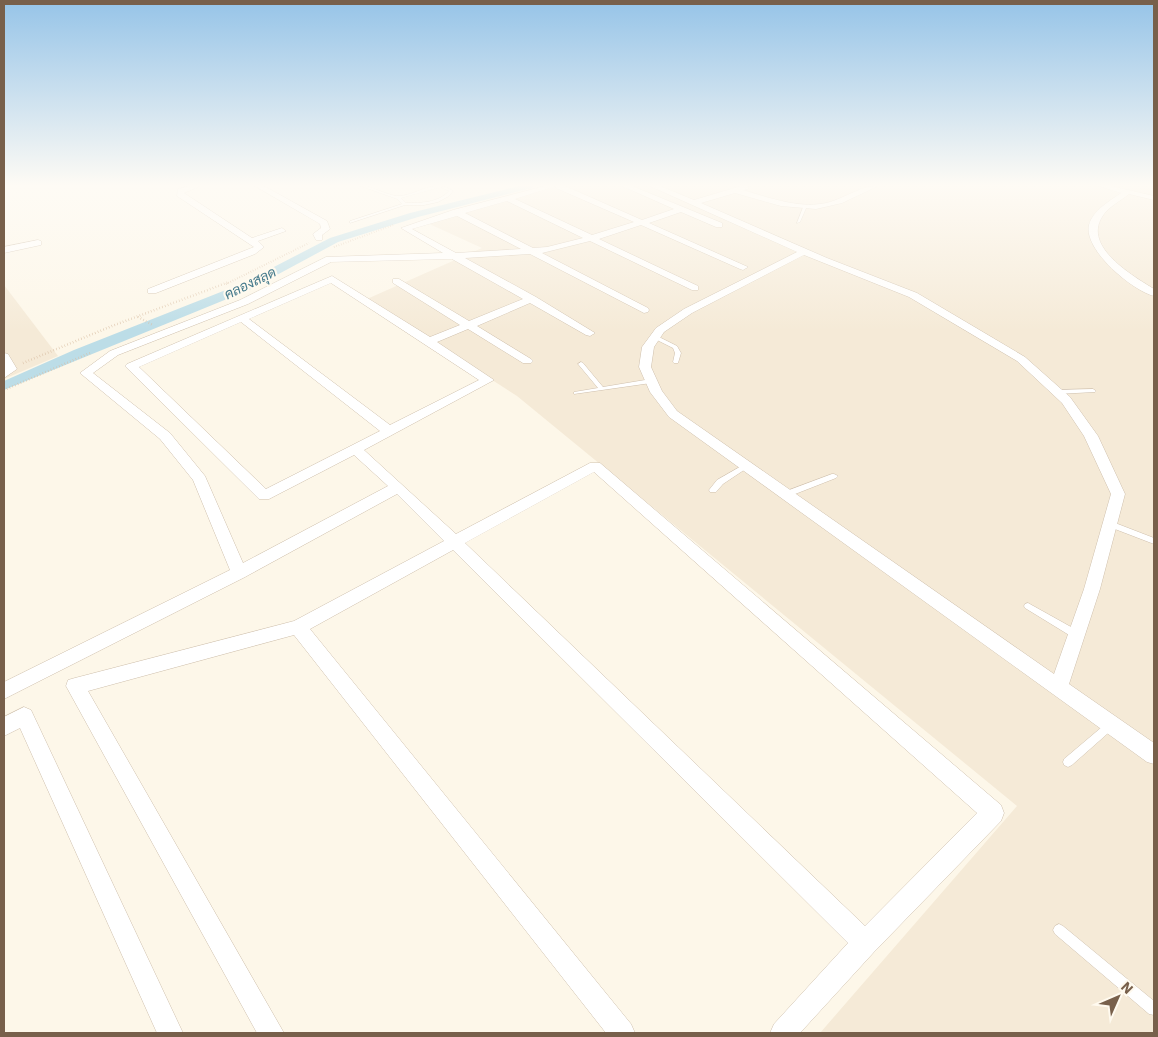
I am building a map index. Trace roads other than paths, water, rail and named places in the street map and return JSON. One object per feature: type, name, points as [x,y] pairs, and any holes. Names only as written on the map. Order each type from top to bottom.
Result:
[{"type":"street","points":[[152,291],[259,249],[240,234]]},
{"type":"street","points":[[250,241],[271,234]]},
{"type":"street","points":[[316,234],[317,239]]},
{"type":"street","points":[[417,234],[590,333]]},
{"type":"street","points":[[498,234],[644,310]]},
{"type":"street","points":[[583,234],[695,288]]},
{"type":"street","points":[[239,573],[200,479],[165,436],[86,373],[114,353],[244,302],[329,259],[456,256],[547,250],[602,234]]},
{"type":"street","points":[[670,234],[743,267]]},
{"type":"street","points":[[767,234],[824,260],[913,295],[1021,359],[1066,400],[1091,436],[1118,494],[1092,589],[1059,686]]},
{"type":"street","points":[[1093,234],[1096,247],[1110,262],[1154,294]]},
{"type":"street","points":[[4,250],[38,243]]},
{"type":"street","points":[[773,248],[782,252]]},
{"type":"street","points":[[805,251],[688,311],[660,330],[648,347],[645,367],[656,392],[673,414],[1112,724],[1152,749]]},
{"type":"street","points":[[332,279],[488,380],[264,496],[131,366],[242,318],[332,279]]},
{"type":"street","points":[[396,280],[527,361]]},
{"type":"street","points":[[428,342],[532,299]]},
{"type":"street","points":[[242,318],[389,431]]},
{"type":"street","points":[[4,356],[11,369],[4,374]]},
{"type":"street","points":[[355,449],[398,487],[865,943]]},
{"type":"street","points":[[270,1033],[75,686],[298,627],[595,466],[993,813],[865,943],[783,1033]]},
{"type":"street","points":[[4,691],[239,573],[398,487]]},
{"type":"street","points":[[298,627],[622,1033]]},
{"type":"street","points":[[4,727],[24,716],[170,1033]]},
{"type":"lane","points":[[655,337],[675,347],[678,353],[676,362]]},
{"type":"lane","points":[[581,364],[601,388]]},
{"type":"lane","points":[[576,393],[651,381]]},
{"type":"lane","points":[[1057,392],[1093,391]]},
{"type":"lane","points":[[713,490],[720,482],[747,466]]},
{"type":"lane","points":[[787,494],[834,476]]},
{"type":"lane","points":[[1110,524],[1154,542]]},
{"type":"lane","points":[[1028,606],[1077,635]]},
{"type":"lane","points":[[1068,762],[1112,724]]},
{"type":"lane","points":[[1059,930],[1154,1010]]},
{"type":"waterway","name":"คลองสลุด","points":[[4,386],[79,353],[245,287],[334,240],[352,234]]}]
